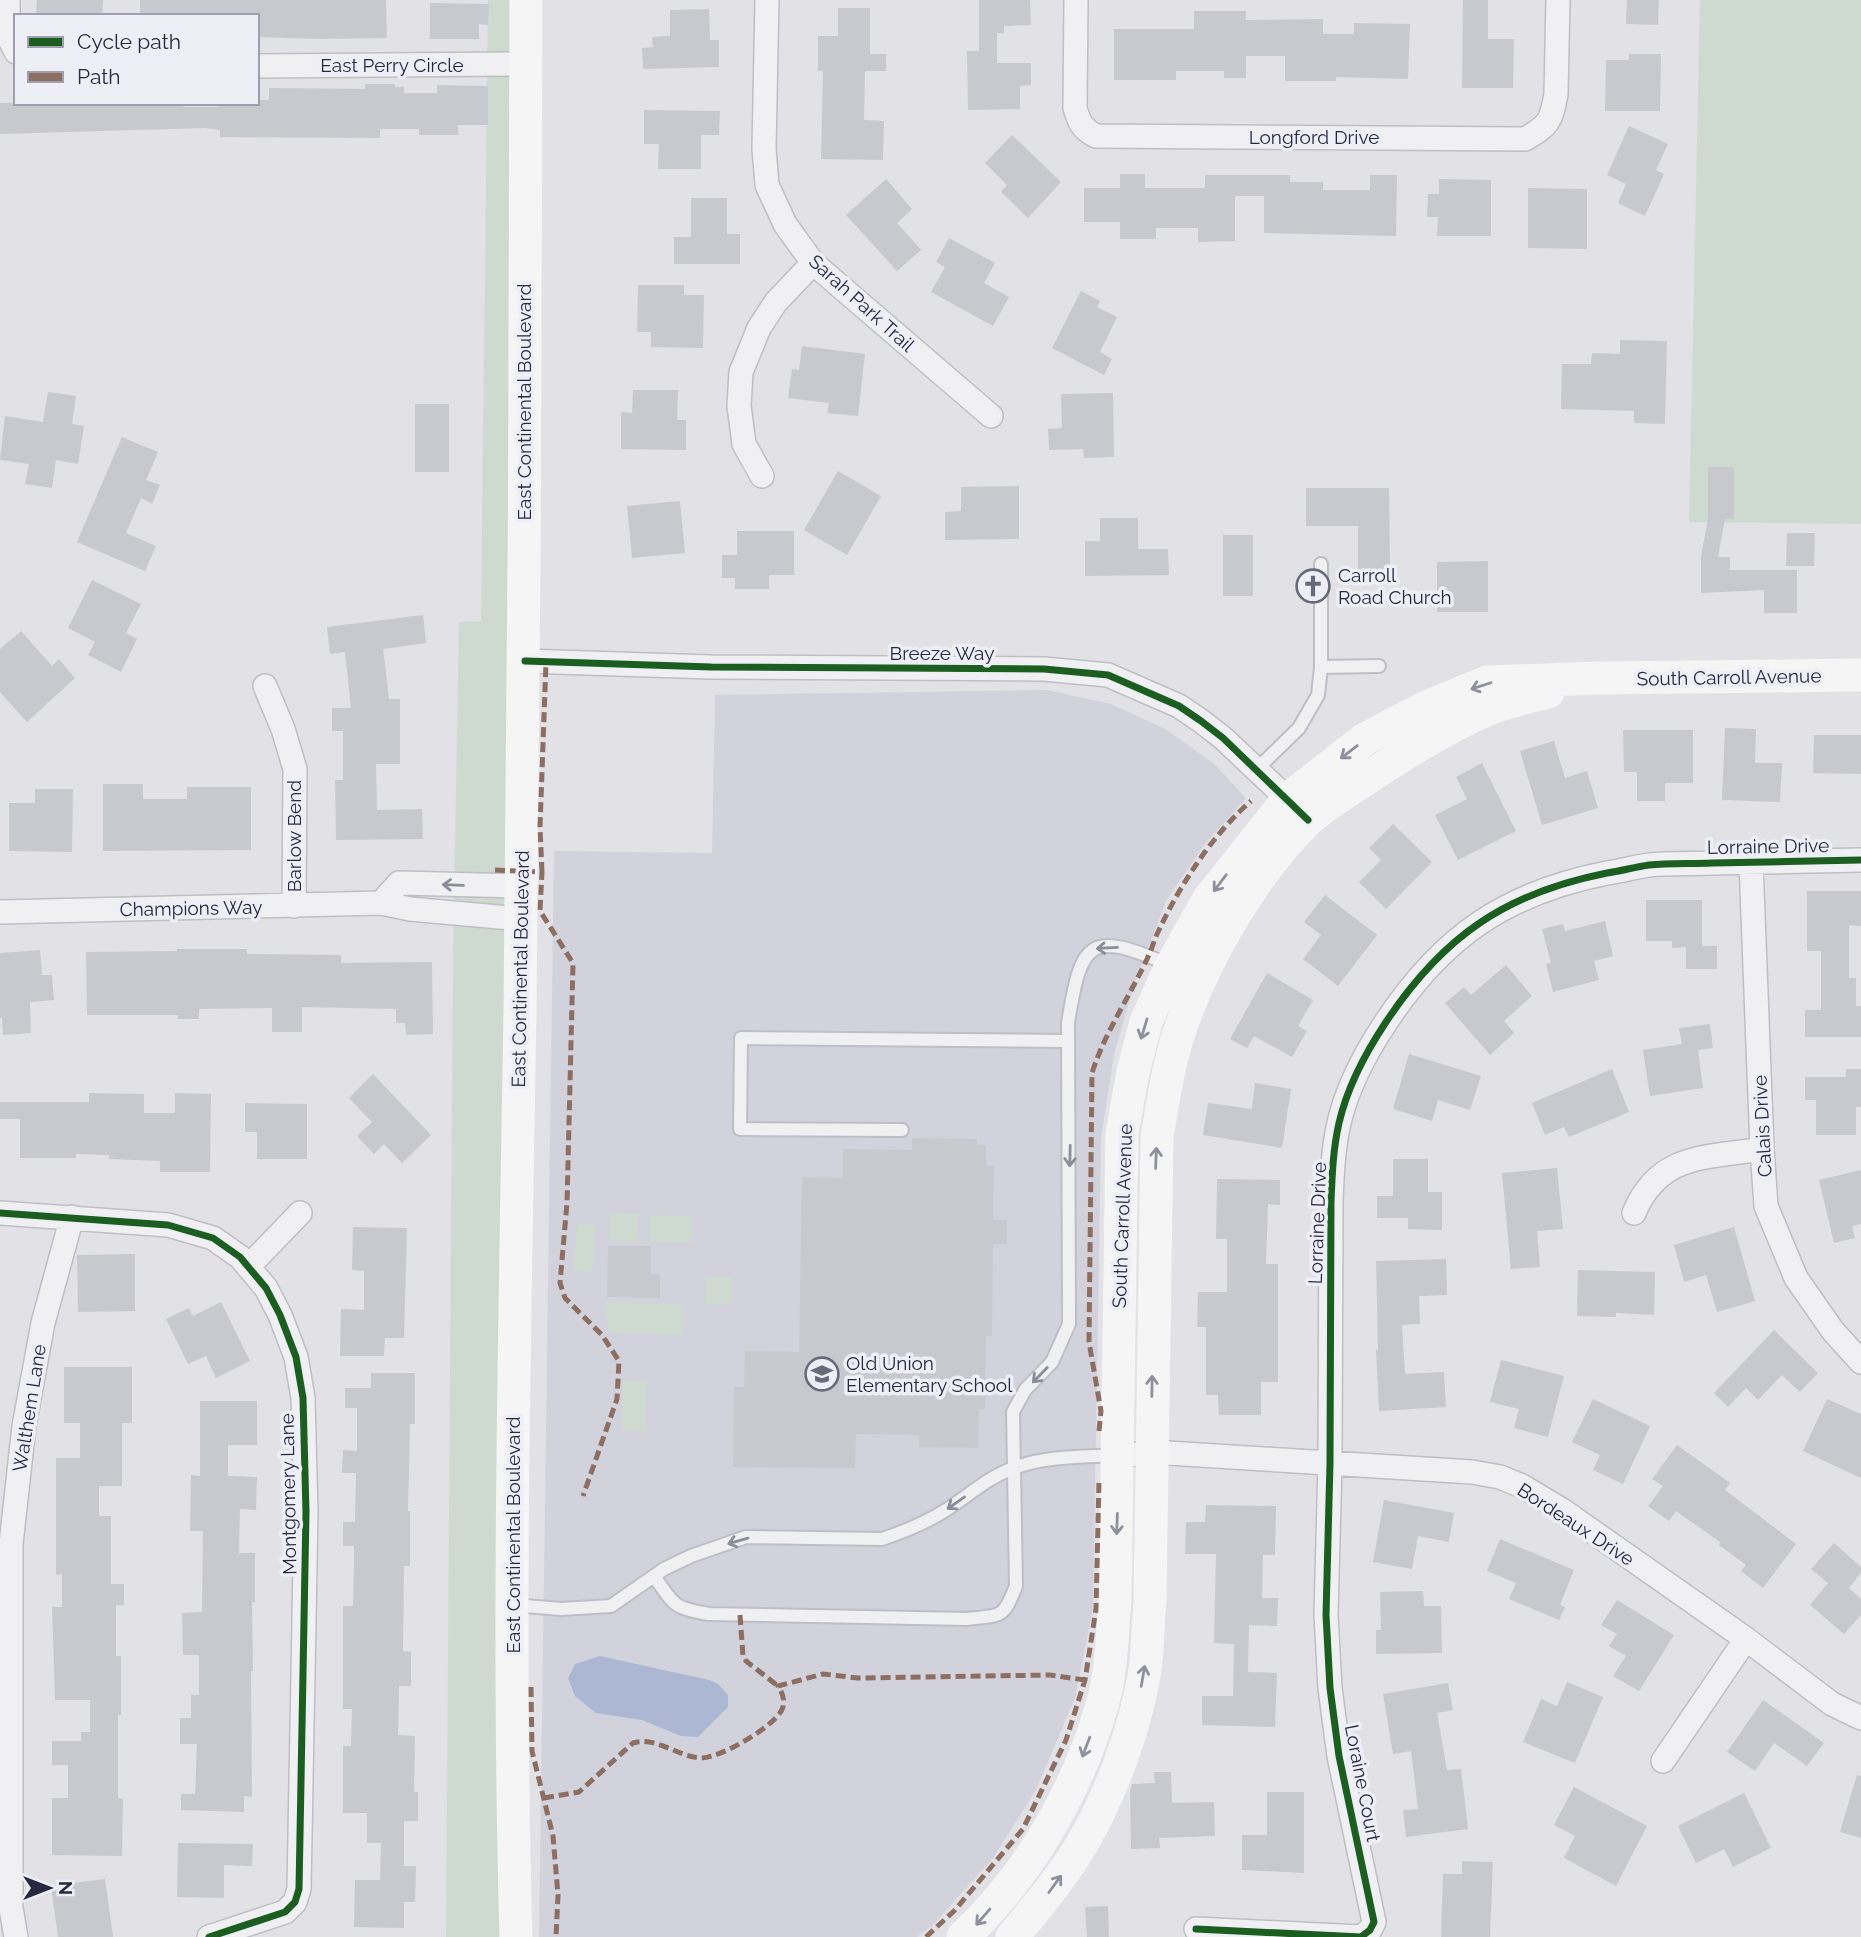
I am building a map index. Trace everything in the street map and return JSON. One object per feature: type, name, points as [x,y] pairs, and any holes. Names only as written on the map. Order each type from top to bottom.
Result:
[{"type":"main road","name":"East Continental Boulevard","points":[[516,1937],[512,1605],[525,661],[526,0]]},
{"type":"main road","name":"South Carroll Avenue","points":[[1012,1937],[1080,1847],[1101,1805],[1136,1714],[1145,1668],[1150,1601],[1157,1137],[1167,1080],[1179,1034],[1185,974],[1208,900],[1298,809],[1386,766],[1431,738],[1485,710],[1598,678],[1861,675]]},
{"type":"main road","name":"South Carroll Avenue","points":[[963,1937],[1004,1892],[1050,1829],[1069,1790],[1102,1705],[1110,1663],[1115,1599],[1119,1455],[1119,1189],[1122,1133],[1133,1072],[1146,1022],[1185,974]]},
{"type":"street","points":[[8,0],[8,36],[14,48]]},
{"type":"street","name":"Sarah Park Trail","points":[[767,0],[764,149],[767,185],[785,224],[813,263],[991,416]]},
{"type":"street","name":"Longford Drive","points":[[1076,0],[1075,108],[1084,130],[1096,136],[1511,139],[1525,139],[1545,128],[1553,110],[1556,94],[1558,0]]},
{"type":"street","name":"East Perry Circle","points":[[259,66],[526,64]]},
{"type":"street","points":[[762,476],[744,444],[739,406],[741,372],[759,328],[776,302],[813,263]]},
{"type":"street","name":"Breeze Way","points":[[525,661],[711,667],[1044,669],[1108,675],[1179,706],[1223,738],[1298,809]]},
{"type":"street","name":"Barlow Bend","points":[[265,686],[283,729],[295,769],[294,906]]},
{"type":"street","name":"Lorraine Drive","points":[[1330,1463],[1331,1202],[1339,1122],[1355,1078],[1375,1039],[1399,1002],[1426,969],[1457,939],[1491,915],[1530,895],[1567,881],[1648,865],[1861,860]]},
{"type":"street","name":"Calais Drive","points":[[1751,862],[1766,1206],[1796,1278],[1833,1331],[1861,1362]]},
{"type":"street","points":[[382,903],[399,883],[521,886]]},
{"type":"street","name":"Champions Way","points":[[0,912],[382,903],[410,909],[521,919]]},
{"type":"street","points":[[1634,1213],[1640,1198],[1653,1180],[1671,1166],[1762,1149]]},
{"type":"street","name":"Montgomery Lane","points":[[0,1213],[168,1225],[213,1238],[240,1257],[267,1287],[296,1357],[303,1398],[306,1512],[300,1874],[295,1902],[285,1912],[209,1937]]},
{"type":"street","points":[[248,1267],[300,1213]]},
{"type":"street","name":"Walthem Lane","points":[[16,1937],[11,1908],[11,1544],[24,1426],[43,1323],[72,1217]]},
{"type":"street","name":"Bordeaux Drive","points":[[1119,1455],[1151,1454],[1330,1463],[1472,1472],[1500,1477],[1522,1486],[1562,1510],[1746,1639],[1832,1704],[1861,1718]]},
{"type":"street","name":"Loraine Court","points":[[1196,1929],[1362,1937],[1374,1922],[1339,1756],[1330,1688],[1326,1615],[1330,1463]]},
{"type":"street","points":[[1663,1761],[1746,1639]]},
{"type":"lane","points":[[1257,769],[1299,727],[1318,695],[1321,667],[1321,564]]},
{"type":"lane","points":[[1321,667],[1379,666]]},
{"type":"lane","points":[[654,1576],[672,1602],[681,1609],[709,1614],[967,1619],[997,1615],[1006,1611],[1016,1586],[1013,1412],[1025,1390],[1052,1362],[1069,1324],[1068,1023],[1075,976],[1085,955],[1099,946],[1131,948],[1185,974]]},
{"type":"lane","points":[[902,1130],[740,1129],[741,1038],[1068,1041]]},
{"type":"lane","points":[[512,1605],[561,1609],[611,1606],[654,1576],[691,1556],[746,1538],[882,1539],[896,1535],[944,1511],[985,1482],[1014,1468],[1054,1459],[1119,1455]]},
{"type":"shaded area","points":[[488,0],[514,0],[503,1937],[446,1937],[453,955],[459,622],[481,621]]},
{"type":"shaded area","points":[[1700,0],[1861,0],[1861,524],[1689,522]]},
{"type":"shaded area","name":"Old Union Elementary School","points":[[1046,690],[1111,704],[1165,729],[1213,763],[1246,798],[1205,844],[1167,899],[1136,979],[1114,1054],[1101,1138],[1093,1609],[1075,1698],[1036,1790],[993,1858],[932,1926],[917,1937],[539,1937],[554,851],[712,853],[715,695]]},
{"type":"shaded area","points":[[610,1213],[638,1214],[637,1242],[609,1241]]},
{"type":"shaded area","points":[[649,1215],[693,1216],[692,1242],[649,1241]]},
{"type":"shaded area","points":[[577,1223],[595,1226],[592,1272],[574,1269]]},
{"type":"shaded area","points":[[705,1277],[732,1277],[732,1304],[705,1304]]},
{"type":"shaded area","points":[[604,1302],[684,1304],[682,1335],[609,1333]]},
{"type":"shaded area","points":[[622,1381],[647,1381],[646,1431],[622,1430]]},
{"type":"water","points":[[600,1656],[709,1680],[718,1684],[728,1695],[728,1707],[698,1737],[681,1736],[642,1720],[596,1713],[575,1696],[568,1678],[575,1664]]},
{"type":"building","points":[[37,0],[103,0],[102,14],[36,14]]},
{"type":"building","points":[[140,0],[386,0],[387,38],[259,37],[259,14],[140,14]]},
{"type":"building","points":[[979,0],[1030,0],[1031,25],[1004,26],[1004,33],[997,33],[997,63],[1031,63],[1031,85],[1020,86],[1020,109],[968,110],[967,51],[979,51]]},
{"type":"building","points":[[1463,0],[1488,0],[1488,39],[1514,39],[1513,88],[1462,88]]},
{"type":"building","points":[[1627,0],[1659,0],[1658,25],[1626,24]]},
{"type":"building","points":[[430,3],[489,4],[488,25],[479,24],[479,39],[430,39]]},
{"type":"building","points":[[838,8],[870,8],[870,54],[886,54],[886,71],[865,71],[864,120],[884,121],[883,160],[821,159],[823,71],[818,71],[818,36],[838,36]]},
{"type":"building","points":[[709,9],[710,40],[719,40],[719,67],[643,69],[642,48],[653,47],[652,37],[670,36],[670,10]]},
{"type":"building","points":[[1194,11],[1246,11],[1246,20],[1323,19],[1323,34],[1354,34],[1354,23],[1410,24],[1408,79],[1336,77],[1336,81],[1285,81],[1285,56],[1246,56],[1246,78],[1224,78],[1224,71],[1176,71],[1176,80],[1114,80],[1114,29],[1194,29]]},
{"type":"building","points":[[1629,54],[1661,54],[1660,111],[1605,111],[1606,60],[1629,60]]},
{"type":"building","points":[[365,84],[395,84],[395,87],[404,87],[404,93],[437,93],[437,85],[488,86],[488,125],[458,125],[458,135],[419,135],[419,129],[380,129],[380,138],[220,137],[220,130],[205,128],[0,134],[0,103],[218,107],[259,105],[259,100],[269,100],[269,88],[365,89]]},
{"type":"building","points":[[644,110],[720,111],[719,135],[701,135],[701,169],[658,169],[659,144],[644,144]]},
{"type":"building","points":[[1629,126],[1668,144],[1656,170],[1664,174],[1645,216],[1618,203],[1626,184],[1607,175]]},
{"type":"building","points":[[1012,135],[1061,182],[1028,218],[1001,192],[1007,185],[985,163]]},
{"type":"building","points":[[1120,174],[1145,174],[1145,188],[1205,188],[1205,175],[1290,175],[1290,182],[1323,182],[1323,190],[1370,190],[1370,175],[1397,175],[1396,236],[1264,233],[1264,196],[1235,196],[1235,241],[1198,242],[1198,228],[1156,228],[1156,239],[1120,239],[1120,222],[1084,222],[1084,188],[1120,188]]},
{"type":"building","points":[[886,179],[912,209],[897,223],[921,250],[897,271],[846,215]]},
{"type":"building","points":[[1439,179],[1491,180],[1491,236],[1437,236],[1438,217],[1427,217],[1428,194],[1439,194]]},
{"type":"building","points":[[1528,188],[1587,189],[1587,249],[1528,248]]},
{"type":"building","points":[[691,198],[727,198],[727,234],[740,234],[740,264],[674,264],[674,237],[691,237]]},
{"type":"building","points":[[949,238],[995,263],[984,283],[1009,297],[993,326],[931,292],[945,267],[936,262]]},
{"type":"building","points":[[638,285],[684,285],[684,295],[704,295],[703,348],[651,347],[651,332],[637,332]]},
{"type":"building","points":[[1081,291],[1100,301],[1097,307],[1117,317],[1100,352],[1112,359],[1104,375],[1052,348]]},
{"type":"building","points":[[1620,340],[1667,341],[1665,424],[1634,423],[1634,411],[1561,409],[1562,364],[1591,364],[1592,353],[1620,354]]},
{"type":"building","points":[[802,346],[865,354],[858,416],[827,413],[829,403],[788,398],[792,369],[799,370]]},
{"type":"building","points":[[633,390],[678,390],[677,420],[686,420],[686,450],[621,449],[621,412],[632,413]]},
{"type":"building","points":[[48,392],[76,396],[72,424],[84,426],[78,464],[56,460],[52,488],[25,484],[29,464],[0,460],[5,416],[43,422]]},
{"type":"building","points":[[1113,393],[1114,457],[1084,458],[1083,449],[1049,450],[1048,429],[1062,428],[1061,394]]},
{"type":"building","points":[[415,404],[449,404],[449,472],[415,472]]},
{"type":"building","points":[[122,437],[158,452],[146,480],[160,485],[152,504],[141,498],[126,533],[156,546],[145,571],[77,542]]},
{"type":"building","points":[[1708,467],[1734,467],[1734,519],[1725,519],[1718,557],[1730,557],[1730,570],[1797,570],[1797,613],[1764,613],[1764,590],[1701,593],[1701,557],[1708,518]]},
{"type":"building","points":[[838,471],[881,496],[847,555],[804,530]]},
{"type":"building","points":[[1019,486],[1019,539],[945,540],[945,512],[961,511],[961,487]]},
{"type":"building","points":[[1306,488],[1389,488],[1390,570],[1358,571],[1358,526],[1306,526]]},
{"type":"building","points":[[680,501],[685,553],[632,558],[627,506]]},
{"type":"building","points":[[1100,518],[1138,518],[1138,549],[1168,549],[1169,575],[1085,576],[1085,541],[1100,541]]},
{"type":"building","points":[[737,531],[794,531],[794,575],[769,575],[769,589],[735,589],[735,578],[722,578],[722,555],[737,555]]},
{"type":"building","points":[[1787,533],[1815,533],[1814,566],[1786,566]]},
{"type":"building","points":[[1223,535],[1253,535],[1253,596],[1223,596]]},
{"type":"building","points":[[1488,561],[1488,612],[1437,612],[1437,562]]},
{"type":"building","points":[[92,580],[141,604],[126,633],[137,639],[121,672],[88,655],[95,642],[68,628]]},
{"type":"building","points":[[423,615],[426,643],[383,649],[389,699],[400,699],[400,764],[376,764],[377,810],[422,809],[423,839],[336,840],[335,780],[343,780],[343,731],[332,731],[332,708],[351,708],[345,652],[330,654],[327,627]]},
{"type":"building","points":[[21,631],[52,666],[59,659],[75,678],[27,722],[0,692],[0,649]]},
{"type":"building","points":[[1725,728],[1756,729],[1755,763],[1782,763],[1780,802],[1722,800]]},
{"type":"building","points":[[1623,730],[1693,730],[1693,783],[1665,783],[1665,801],[1637,801],[1637,772],[1624,772]]},
{"type":"building","points":[[1814,735],[1861,735],[1861,774],[1813,773]]},
{"type":"building","points":[[1554,741],[1565,778],[1587,771],[1598,808],[1542,825],[1520,751]]},
{"type":"building","points":[[1482,763],[1516,831],[1458,860],[1435,815],[1467,799],[1456,777]]},
{"type":"building","points":[[103,784],[143,784],[143,799],[187,799],[187,787],[251,787],[251,850],[103,851]]},
{"type":"building","points":[[35,789],[73,789],[72,852],[9,851],[9,803],[35,803]]},
{"type":"building","points":[[1393,824],[1432,862],[1386,909],[1359,882],[1381,860],[1369,848]]},
{"type":"building","points":[[1807,891],[1861,891],[1861,926],[1849,925],[1849,978],[1856,978],[1856,1006],[1861,1006],[1861,1037],[1805,1037],[1805,1010],[1821,1010],[1821,951],[1807,951]]},
{"type":"building","points":[[1325,895],[1377,935],[1338,986],[1303,959],[1321,935],[1304,922]]},
{"type":"building","points":[[1646,900],[1702,900],[1702,946],[1717,946],[1717,969],[1686,969],[1686,947],[1672,948],[1672,941],[1646,941]]},
{"type":"building","points":[[1605,921],[1613,956],[1594,961],[1599,980],[1553,992],[1546,964],[1551,963],[1542,929],[1563,924],[1565,931]]},
{"type":"building","points":[[247,949],[247,954],[341,955],[341,963],[432,962],[433,1034],[406,1035],[405,1023],[396,1023],[396,1009],[302,1007],[302,1032],[272,1032],[272,1008],[199,1009],[199,1019],[178,1019],[178,1015],[87,1015],[86,952]]},
{"type":"building","points":[[40,950],[42,975],[52,975],[54,1000],[30,1002],[31,1033],[3,1035],[0,1018],[0,953]]},
{"type":"building","points":[[1506,965],[1532,996],[1504,1021],[1514,1033],[1490,1055],[1445,1003],[1464,987],[1471,995]]},
{"type":"building","points":[[1267,973],[1313,1000],[1298,1026],[1307,1031],[1292,1057],[1254,1036],[1247,1048],[1230,1039]]},
{"type":"building","points":[[1710,1024],[1713,1048],[1698,1050],[1703,1088],[1650,1096],[1643,1050],[1682,1044],[1679,1028]]},
{"type":"building","points":[[1409,1054],[1481,1076],[1470,1110],[1438,1100],[1432,1121],[1393,1109]]},
{"type":"building","points":[[1612,1069],[1629,1112],[1569,1137],[1564,1127],[1545,1135],[1532,1103]]},
{"type":"building","points":[[1846,1069],[1861,1069],[1861,1107],[1856,1107],[1856,1135],[1816,1135],[1816,1100],[1805,1100],[1805,1077],[1846,1077]]},
{"type":"building","points":[[373,1074],[431,1135],[402,1163],[384,1144],[374,1154],[357,1136],[372,1122],[349,1098]]},
{"type":"building","points":[[1255,1083],[1291,1089],[1282,1148],[1203,1135],[1208,1103],[1252,1109]]},
{"type":"building","points":[[89,1093],[144,1094],[144,1113],[175,1113],[175,1093],[211,1094],[210,1172],[160,1172],[160,1161],[109,1159],[109,1155],[76,1154],[76,1158],[20,1158],[20,1119],[0,1119],[0,1102],[89,1102]]},
{"type":"building","points":[[245,1103],[307,1104],[307,1159],[257,1159],[257,1132],[245,1132]]},
{"type":"building","name":"Old Union Elementary School","points":[[912,1138],[977,1139],[977,1145],[986,1145],[986,1166],[994,1166],[993,1220],[1007,1220],[1007,1244],[993,1244],[992,1336],[986,1336],[985,1409],[979,1409],[978,1448],[919,1447],[919,1435],[856,1434],[855,1468],[733,1467],[734,1387],[744,1387],[745,1351],[799,1352],[802,1177],[843,1178],[843,1149],[912,1150]]},
{"type":"building","points":[[1393,1159],[1428,1159],[1428,1192],[1442,1192],[1442,1230],[1408,1229],[1408,1218],[1377,1218],[1377,1196],[1393,1196]]},
{"type":"building","points":[[1557,1168],[1563,1229],[1537,1231],[1540,1267],[1511,1269],[1502,1173]]},
{"type":"building","points":[[1861,1170],[1861,1224],[1852,1226],[1855,1238],[1834,1243],[1819,1180]]},
{"type":"building","points":[[1217,1179],[1280,1180],[1280,1205],[1268,1204],[1266,1264],[1278,1264],[1278,1382],[1261,1382],[1261,1415],[1219,1415],[1218,1395],[1206,1395],[1206,1327],[1197,1327],[1198,1292],[1227,1292],[1227,1239],[1216,1239]]},
{"type":"building","points":[[353,1227],[407,1228],[404,1338],[385,1338],[384,1356],[340,1356],[341,1309],[364,1310],[364,1271],[352,1270]]},
{"type":"building","points":[[1734,1227],[1755,1301],[1717,1312],[1706,1275],[1684,1282],[1674,1245]]},
{"type":"building","points":[[608,1246],[651,1246],[651,1274],[660,1274],[660,1298],[607,1297]]},
{"type":"building","points":[[135,1254],[135,1311],[78,1312],[77,1255]]},
{"type":"building","points":[[1446,1259],[1447,1295],[1419,1296],[1420,1324],[1402,1325],[1405,1374],[1444,1372],[1446,1407],[1379,1411],[1376,1261]]},
{"type":"building","points":[[1578,1270],[1655,1272],[1654,1315],[1616,1313],[1616,1317],[1577,1316]]},
{"type":"building","points":[[221,1302],[250,1361],[216,1378],[206,1356],[188,1364],[166,1319],[189,1308],[193,1316]]},
{"type":"building","points":[[1774,1330],[1818,1373],[1800,1392],[1782,1375],[1758,1400],[1746,1388],[1728,1407],[1714,1393]]},
{"type":"building","points":[[1501,1360],[1564,1376],[1548,1437],[1514,1428],[1519,1409],[1490,1402]]},
{"type":"building","points":[[64,1367],[132,1367],[132,1423],[122,1423],[122,1486],[99,1486],[99,1516],[111,1516],[111,1584],[124,1584],[124,1605],[116,1605],[116,1656],[121,1656],[118,1798],[123,1799],[122,1856],[52,1855],[52,1798],[68,1798],[68,1765],[52,1765],[52,1741],[81,1741],[81,1732],[90,1732],[90,1700],[55,1700],[52,1607],[62,1607],[62,1574],[56,1575],[56,1458],[80,1458],[80,1423],[64,1423]]},
{"type":"building","points":[[371,1373],[415,1373],[415,1424],[410,1424],[410,1566],[404,1566],[403,1651],[411,1652],[411,1686],[399,1686],[398,1735],[415,1736],[414,1792],[418,1792],[418,1821],[404,1821],[404,1866],[416,1866],[415,1902],[404,1902],[404,1928],[354,1927],[355,1880],[380,1880],[381,1843],[367,1843],[367,1813],[343,1813],[343,1746],[351,1746],[352,1709],[343,1709],[343,1606],[353,1606],[354,1546],[343,1546],[343,1522],[355,1522],[356,1473],[342,1473],[343,1450],[357,1451],[357,1408],[345,1408],[345,1388],[371,1388]]},
{"type":"building","points":[[1593,1399],[1650,1426],[1623,1484],[1593,1470],[1600,1455],[1572,1442]]},
{"type":"building","points":[[1827,1399],[1861,1414],[1861,1478],[1803,1451]]},
{"type":"building","points":[[200,1401],[257,1401],[257,1445],[228,1445],[228,1476],[257,1477],[256,1510],[240,1509],[239,1553],[255,1553],[251,1671],[252,1797],[244,1796],[244,1812],[181,1810],[181,1794],[195,1794],[197,1744],[180,1744],[180,1718],[191,1718],[191,1695],[199,1695],[199,1655],[183,1655],[182,1613],[202,1612],[203,1531],[190,1531],[191,1475],[200,1476]]},
{"type":"building","points":[[1677,1445],[1730,1483],[1725,1490],[1796,1544],[1763,1588],[1741,1571],[1746,1565],[1719,1545],[1720,1542],[1676,1511],[1669,1521],[1648,1506],[1663,1486],[1652,1479]]},
{"type":"building","points":[[1384,1500],[1454,1513],[1449,1542],[1418,1536],[1412,1569],[1373,1562]]},
{"type":"building","points":[[1206,1505],[1276,1506],[1275,1555],[1263,1555],[1262,1598],[1278,1598],[1277,1626],[1249,1625],[1248,1672],[1277,1673],[1275,1727],[1202,1725],[1202,1696],[1233,1696],[1234,1644],[1214,1643],[1216,1554],[1185,1554],[1186,1522],[1205,1522]]},
{"type":"building","points":[[1500,1539],[1574,1570],[1560,1605],[1565,1607],[1559,1620],[1509,1599],[1516,1583],[1487,1571]]},
{"type":"building","points":[[1834,1543],[1861,1567],[1861,1573],[1849,1588],[1861,1599],[1861,1615],[1844,1634],[1810,1605],[1828,1583],[1811,1569]]},
{"type":"building","points":[[1423,1591],[1424,1606],[1441,1606],[1442,1653],[1376,1654],[1376,1630],[1381,1630],[1380,1592]]},
{"type":"building","points":[[1617,1600],[1674,1635],[1639,1691],[1613,1676],[1626,1656],[1609,1646],[1617,1634],[1601,1625]]},
{"type":"building","points":[[1567,1682],[1603,1697],[1575,1763],[1523,1742],[1541,1699],[1557,1706]]},
{"type":"building","points":[[1448,1683],[1453,1710],[1437,1713],[1447,1770],[1461,1769],[1468,1829],[1406,1837],[1403,1810],[1418,1809],[1411,1751],[1393,1754],[1383,1694]]},
{"type":"building","points":[[1763,1700],[1824,1743],[1807,1766],[1774,1743],[1755,1771],[1727,1752]]},
{"type":"building","points":[[1154,1772],[1171,1772],[1172,1803],[1214,1802],[1215,1836],[1159,1838],[1160,1848],[1131,1849],[1130,1790],[1132,1784],[1155,1783]]},
{"type":"building","points":[[1857,1775],[1861,1776],[1861,1838],[1840,1832]]},
{"type":"building","points":[[1574,1787],[1647,1826],[1616,1886],[1564,1858],[1575,1836],[1554,1825]]},
{"type":"building","points":[[1267,1792],[1304,1792],[1304,1873],[1242,1870],[1242,1835],[1267,1835]]},
{"type":"building","points":[[1744,1793],[1771,1848],[1733,1867],[1724,1849],[1696,1863],[1678,1826]]},
{"type":"building","points":[[178,1843],[253,1844],[252,1866],[224,1865],[224,1898],[177,1897]]},
{"type":"building","points":[[1462,1861],[1493,1862],[1490,1937],[1441,1937],[1443,1874],[1462,1874]]},
{"type":"building","points":[[105,1879],[113,1937],[58,1937],[51,1886]]},
{"type":"building","points":[[1108,1906],[1109,1937],[1087,1937],[1085,1907]]},
{"type":"marked path","points":[[542,872],[540,827],[546,662]]},
{"type":"marked path","points":[[1099,1431],[1101,1411],[1089,1342],[1092,1073],[1176,896],[1210,845],[1251,801]]},
{"type":"marked path","points":[[495,870],[542,872],[540,911],[573,963],[567,1203],[560,1283],[565,1298],[602,1335],[619,1361],[617,1399],[583,1496]]},
{"type":"marked path","points":[[926,1937],[955,1910],[1023,1829],[1066,1740],[1085,1680],[1096,1609],[1099,1481]]},
{"type":"marked path","points":[[740,1615],[743,1656],[778,1686]]},
{"type":"marked path","points":[[544,1798],[579,1792],[633,1743],[659,1744],[692,1757],[710,1757],[722,1753],[760,1731],[779,1714],[784,1701],[778,1686],[823,1674],[858,1678],[1050,1675],[1085,1680]]},
{"type":"marked path","points":[[531,1687],[532,1751],[553,1836],[558,1895],[556,1937]]},
{"type":"cycle path","points":[[525,661],[711,667],[1044,669],[1108,675],[1179,706],[1201,721],[1223,738],[1308,820]]},
{"type":"cycle path","points":[[1196,1929],[1361,1937],[1370,1930],[1374,1922],[1339,1756],[1330,1688],[1326,1615],[1333,1162],[1339,1123],[1347,1097],[1379,1034],[1430,965],[1454,942],[1508,906],[1538,893],[1571,882],[1649,865],[1861,860]]},
{"type":"cycle path","points":[[0,1213],[168,1225],[213,1238],[240,1257],[266,1288],[296,1357],[303,1398],[306,1512],[299,1889],[295,1902],[285,1912],[209,1937]]},
{"type":"place","name":"Carroll Road Church","points":[[1313,586]]},
{"type":"place","name":"Old Union Elementary School","points":[[822,1374]]}]
